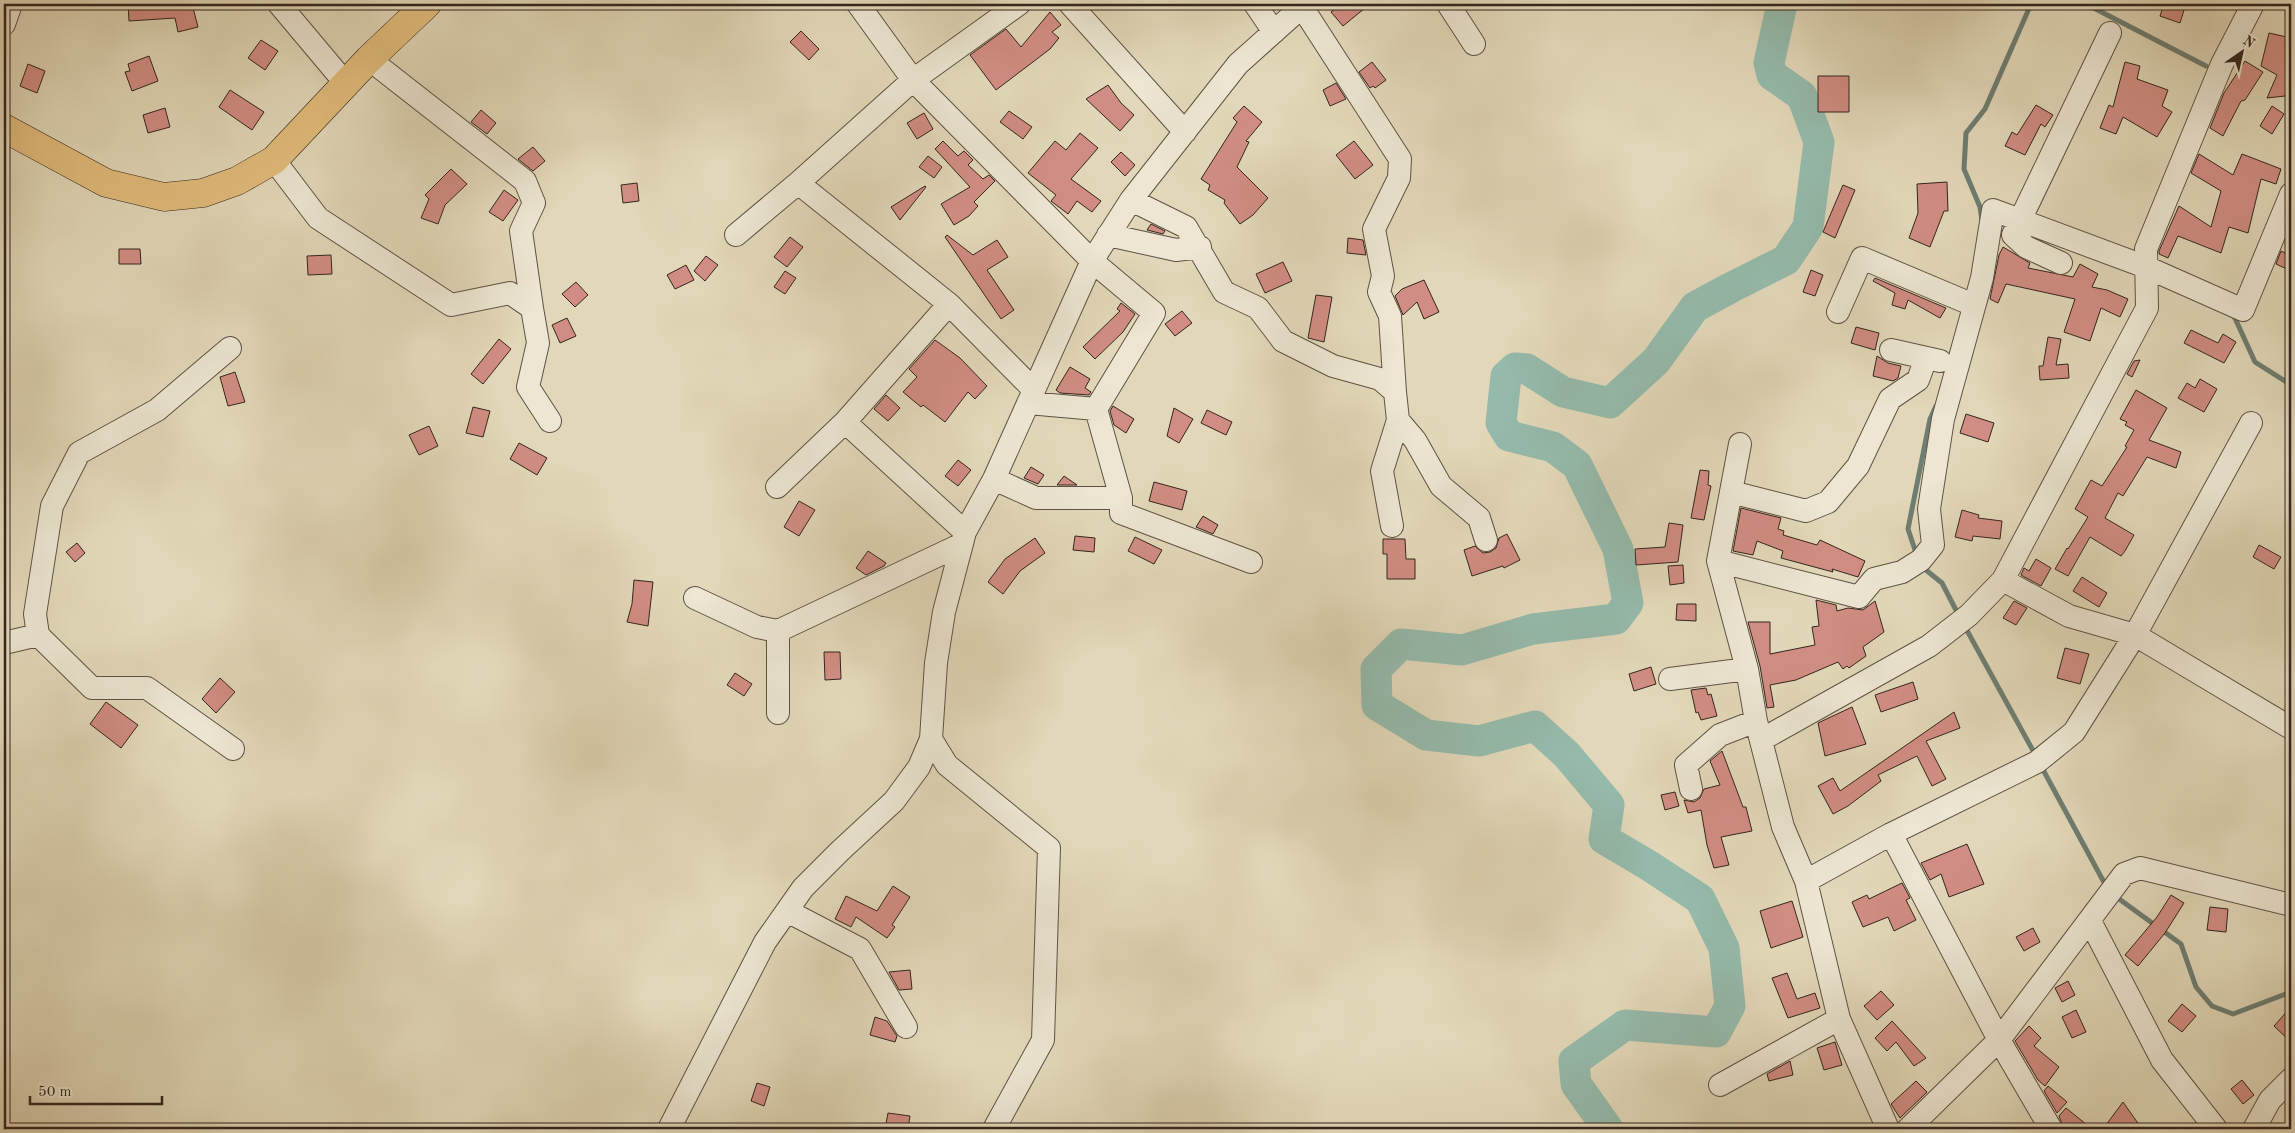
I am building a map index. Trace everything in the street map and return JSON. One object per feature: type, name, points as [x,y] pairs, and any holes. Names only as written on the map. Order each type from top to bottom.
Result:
[{"type":"highway","points":[[4,128],[106,183],[164,197],[203,192],[237,181],[274,160],[347,85],[368,59],[427,4]]},
{"type":"street","points":[[4,24],[11,4]]},
{"type":"street","points":[[279,4],[347,85]]},
{"type":"street","points":[[858,4],[914,80],[1092,261],[1154,313],[1096,409],[1121,498],[1121,513],[1251,562]]},
{"type":"street","points":[[736,235],[914,80],[1019,4]]},
{"type":"street","points":[[1070,4],[1185,132]]},
{"type":"street","points":[[1255,4],[1274,32]]},
{"type":"street","points":[[1448,4],[1474,44]]},
{"type":"street","points":[[669,1129],[764,942],[803,888],[894,801],[919,767],[931,739],[936,664],[944,612],[964,538],[994,479],[1092,261],[1131,200],[1238,64],[1304,5],[1400,159],[1399,178],[1374,229],[1383,276],[1379,292],[1390,316],[1398,420],[1382,471],[1392,526]]},
{"type":"street","points":[[1691,789],[1686,765],[1720,735],[1758,731],[1929,646],[1964,619],[2003,580],[2147,308],[2146,248],[2222,64],[2250,5]]},
{"type":"street","points":[[2061,263],[2026,247],[2017,227],[2110,33]]},
{"type":"street","points":[[368,59],[525,181],[534,203],[520,231],[538,343],[528,387],[550,421]]},
{"type":"street","points":[[274,160],[318,218],[451,305],[510,293],[532,308]]},
{"type":"street","points":[[798,183],[949,304],[1031,397],[1096,409]]},
{"type":"street","points":[[1718,561],[1859,597],[1874,579],[1902,572],[1918,562],[1933,545],[1929,509],[1943,419],[1953,364],[1971,302],[1982,278],[1993,210],[2017,227],[2146,267],[2243,310],[2291,194]]},
{"type":"street","points":[[1131,200],[1186,226],[1200,247],[1224,292],[1258,308],[1283,341],[1333,366],[1380,379],[1395,392]]},
{"type":"street","points":[[1108,235],[1176,250],[1200,247]]},
{"type":"street","points":[[1838,312],[1862,258],[1971,302]]},
{"type":"street","points":[[777,487],[845,422],[949,304]]},
{"type":"street","points":[[230,348],[157,410],[79,452],[52,506],[35,614],[38,634],[92,688],[147,688],[233,749]]},
{"type":"street","points":[[1891,350],[1953,364]]},
{"type":"street","points":[[1731,492],[1806,511],[1828,502],[1858,466],[1890,400],[1918,380],[1926,358]]},
{"type":"street","points":[[1398,420],[1415,440],[1440,486],[1479,518],[1486,540]]},
{"type":"street","points":[[845,422],[964,538]]},
{"type":"street","points":[[1806,881],[1891,834],[2042,759],[2074,732],[2135,635],[2251,423]]},
{"type":"street","points":[[1740,444],[1718,561],[1747,669],[1758,731],[1783,827],[1806,881],[1839,1019],[1888,1129]]},
{"type":"street","points":[[994,479],[1036,498],[1121,498]]},
{"type":"street","points":[[695,598],[757,627],[778,631],[964,538]]},
{"type":"street","points":[[2003,580],[2069,616],[2135,635],[2291,728]]},
{"type":"street","points":[[778,631],[778,713]]},
{"type":"street","points":[[4,643],[38,634]]},
{"type":"street","points":[[1670,679],[1747,669]]},
{"type":"street","points":[[931,739],[947,765],[1049,848],[1043,1040],[994,1129]]},
{"type":"street","points":[[1891,834],[1999,1040],[2051,1129]]},
{"type":"street","points":[[1908,1129],[1999,1040],[2124,874],[2140,868],[2291,905]]},
{"type":"street","points":[[787,910],[860,949],[906,1027]]},
{"type":"street","points":[[2090,921],[2162,1060],[2216,1129]]},
{"type":"street","points":[[1720,1084],[1839,1019]]},
{"type":"street","points":[[2254,1129],[2270,1100],[2291,1079]]},
{"type":"building","points":[[128,4],[156,4],[156,7],[172,4],[192,4],[198,27],[178,32],[175,18],[129,21]]},
{"type":"building","points":[[1342,4],[1370,4],[1343,26],[1331,12]]},
{"type":"building","points":[[2164,4],[2175,4],[2185,7],[2180,23],[2160,16]]},
{"type":"building","points":[[1050,12],[1061,25],[1052,32],[1059,38],[1050,49],[996,90],[970,55],[1006,29],[1021,47]]},
{"type":"building","points":[[801,31],[819,49],[809,60],[790,42]]},
{"type":"building","points":[[2269,33],[2291,38],[2291,83],[2285,96],[2267,98],[2277,75],[2261,66]]},
{"type":"building","points":[[261,40],[278,51],[265,70],[248,58]]},
{"type":"building","points":[[149,56],[158,81],[132,91],[125,72],[130,71],[128,64]]},
{"type":"building","points":[[2245,61],[2263,72],[2245,100],[2241,101],[2223,136],[2210,128],[2224,93]]},
{"type":"building","points":[[1372,62],[1386,80],[1375,88],[1373,86],[1370,88],[1359,72]]},
{"type":"building","points":[[2125,62],[2140,66],[2137,79],[2168,90],[2162,106],[2172,112],[2157,137],[2123,117],[2116,134],[2100,128],[2109,105],[2113,107]]},
{"type":"building","points":[[28,64],[45,71],[37,93],[20,86]]},
{"type":"building","points":[[1818,76],[1849,76],[1849,112],[1818,112]]},
{"type":"building","points":[[1336,83],[1346,99],[1330,106],[1323,90]]},
{"type":"building","points":[[1108,85],[1121,103],[1134,115],[1120,131],[1086,99]]},
{"type":"building","points":[[230,90],[264,112],[252,130],[219,107]]},
{"type":"building","points":[[2036,105],[2053,115],[2045,127],[2041,124],[2025,155],[2005,146],[2012,132],[2017,135]]},
{"type":"building","points":[[1244,106],[1262,122],[1246,141],[1249,142],[1237,167],[1268,198],[1253,215],[1240,224],[1224,203],[1225,200],[1208,190],[1210,185],[1201,179],[1237,122],[1233,118]]},
{"type":"building","points":[[2272,106],[2284,114],[2272,134],[2260,126]]},
{"type":"building","points":[[165,108],[170,127],[148,133],[143,115]]},
{"type":"building","points":[[481,110],[496,123],[487,134],[471,122]]},
{"type":"building","points":[[1009,111],[1032,127],[1023,139],[1000,122]]},
{"type":"building","points":[[924,113],[933,129],[917,139],[907,123]]},
{"type":"building","points":[[1080,133],[1098,148],[1071,179],[1101,201],[1092,212],[1077,201],[1068,214],[1051,201],[1056,195],[1028,173],[1055,141],[1066,150]]},
{"type":"building","points":[[943,141],[958,156],[964,151],[973,160],[968,165],[983,179],[989,175],[995,181],[974,202],[978,206],[969,216],[954,225],[941,204],[970,187],[935,149]]},
{"type":"building","points":[[1354,141],[1373,165],[1355,179],[1336,155]]},
{"type":"building","points":[[533,147],[545,161],[533,171],[518,159]]},
{"type":"building","points":[[1121,152],[1135,165],[1125,176],[1111,162]]},
{"type":"building","points":[[2199,154],[2233,175],[2242,154],[2281,169],[2276,184],[2261,179],[2248,233],[2229,227],[2221,253],[2178,236],[2168,258],[2159,254],[2159,251],[2179,206],[2211,227],[2221,191],[2191,173]]},
{"type":"building","points":[[928,156],[942,167],[934,178],[919,167]]},
{"type":"building","points":[[451,169],[467,184],[445,205],[438,224],[421,218],[429,199],[425,195]]},
{"type":"building","points":[[1947,182],[1948,211],[1944,211],[1930,247],[1909,238],[1918,213],[1917,184]]},
{"type":"building","points":[[637,183],[639,201],[623,203],[621,185]]},
{"type":"building","points":[[1843,185],[1855,190],[1835,238],[1823,232]]},
{"type":"building","points":[[926,187],[900,220],[891,207]]},
{"type":"building","points":[[504,190],[518,200],[503,221],[489,212]]},
{"type":"building","points":[[1151,224],[1165,231],[1163,234],[1147,230]]},
{"type":"building","points":[[947,235],[973,255],[997,240],[1008,257],[987,270],[1014,310],[1001,319],[945,237]]},
{"type":"building","points":[[790,237],[803,247],[787,267],[774,257]]},
{"type":"building","points":[[1348,238],[1363,240],[1366,255],[1347,253]]},
{"type":"building","points":[[2003,247],[2030,263],[2028,268],[2073,277],[2080,264],[2098,274],[2092,287],[2107,290],[2128,299],[2120,317],[2101,308],[2090,341],[2064,332],[2075,299],[2006,284],[1998,303],[1990,299],[1999,255]]},
{"type":"building","points":[[119,249],[140,249],[141,264],[119,264]]},
{"type":"building","points":[[2281,251],[2291,256],[2291,271],[2276,264]]},
{"type":"building","points":[[331,255],[332,274],[308,275],[307,256]]},
{"type":"building","points":[[706,256],[718,265],[705,281],[694,271]]},
{"type":"building","points":[[1283,262],[1292,281],[1265,293],[1256,274]]},
{"type":"building","points":[[686,265],[694,280],[675,289],[667,275]]},
{"type":"building","points":[[1811,270],[1823,275],[1815,296],[1803,292]]},
{"type":"building","points":[[785,271],[796,278],[785,294],[774,287]]},
{"type":"building","points":[[1875,278],[1946,308],[1940,318],[1908,300],[1905,309],[1892,305],[1895,293],[1873,281]]},
{"type":"building","points":[[1424,280],[1439,312],[1424,319],[1417,302],[1403,315],[1395,296],[1402,289]]},
{"type":"building","points":[[576,282],[588,295],[575,307],[562,294]]},
{"type":"building","points":[[1316,295],[1332,297],[1324,342],[1308,338]]},
{"type":"building","points":[[1121,303],[1135,314],[1123,332],[1095,359],[1083,347],[1120,311],[1117,309]]},
{"type":"building","points":[[1182,311],[1192,323],[1175,336],[1165,324]]},
{"type":"building","points":[[567,318],[576,336],[560,343],[552,325]]},
{"type":"building","points":[[1856,327],[1879,333],[1875,350],[1851,343]]},
{"type":"building","points":[[2191,330],[2218,343],[2223,334],[2236,342],[2224,363],[2184,343]]},
{"type":"building","points":[[2048,337],[2061,339],[2056,365],[2068,364],[2069,378],[2040,380],[2039,366],[2043,366]]},
{"type":"building","points":[[499,339],[511,349],[483,384],[471,374]]},
{"type":"building","points":[[935,340],[960,358],[987,386],[975,399],[968,392],[945,422],[923,405],[921,407],[903,392],[917,377],[909,369]]},
{"type":"building","points":[[1877,356],[1888,363],[1901,366],[1898,378],[1893,381],[1873,376]]},
{"type":"building","points":[[2140,360],[2132,377],[2127,374],[2134,361]]},
{"type":"building","points":[[1070,367],[1090,379],[1085,388],[1091,392],[1089,395],[1060,393],[1056,390]]},
{"type":"building","points":[[235,372],[245,402],[228,406],[220,377]]},
{"type":"building","points":[[2200,379],[2217,389],[2204,412],[2178,398],[2187,383],[2195,388]]},
{"type":"building","points":[[2136,390],[2167,408],[2149,440],[2181,452],[2176,468],[2147,457],[2123,496],[2118,493],[2105,518],[2134,535],[2125,551],[2121,556],[2090,537],[2068,576],[2055,569],[2088,517],[2075,509],[2091,480],[2102,486],[2127,447],[2125,446],[2134,430],[2125,425],[2127,422],[2120,419]]},
{"type":"building","points":[[886,395],[900,408],[888,421],[874,409]]},
{"type":"building","points":[[1113,406],[1134,419],[1126,433],[1114,425],[1110,411]]},
{"type":"building","points":[[473,407],[490,411],[483,437],[466,433]]},
{"type":"building","points":[[1174,408],[1193,419],[1179,443],[1167,436]]},
{"type":"building","points":[[1207,410],[1232,422],[1226,435],[1201,423]]},
{"type":"building","points":[[1966,414],[1994,423],[1988,442],[1960,433]]},
{"type":"building","points":[[429,426],[438,446],[419,455],[409,435]]},
{"type":"building","points":[[519,443],[547,458],[537,475],[510,459]]},
{"type":"building","points":[[958,460],[971,470],[958,486],[945,476]]},
{"type":"building","points":[[1031,467],[1044,475],[1038,484],[1024,478]]},
{"type":"building","points":[[1700,470],[1709,471],[1708,485],[1711,486],[1704,520],[1691,518]]},
{"type":"building","points":[[1064,476],[1077,485],[1057,485]]},
{"type":"building","points":[[1154,482],[1187,491],[1182,510],[1149,501]]},
{"type":"building","points":[[799,501],[815,510],[799,536],[784,527]]},
{"type":"building","points":[[1741,508],[1781,518],[1778,529],[1784,531],[1783,535],[1817,545],[1820,540],[1865,561],[1858,577],[1832,569],[1833,572],[1781,558],[1783,551],[1757,541],[1753,555],[1733,551]]},
{"type":"building","points":[[1962,510],[1979,515],[1978,518],[2002,521],[2000,539],[1973,536],[1972,541],[1955,537]]},
{"type":"building","points":[[1203,516],[1218,525],[1213,534],[1196,527]]},
{"type":"building","points":[[1669,523],[1683,525],[1678,562],[1636,565],[1635,549],[1665,547]]},
{"type":"building","points":[[1507,534],[1520,560],[1504,568],[1503,566],[1472,576],[1464,550],[1475,546],[1483,553],[1490,552],[1496,548],[1499,538]]},
{"type":"building","points":[[1075,536],[1095,538],[1094,552],[1073,550]]},
{"type":"building","points":[[1135,537],[1162,550],[1154,564],[1128,551]]},
{"type":"building","points":[[1035,538],[1045,553],[1020,571],[1003,594],[988,582],[1005,559]]},
{"type":"building","points":[[1383,539],[1405,539],[1406,559],[1415,559],[1415,579],[1387,579],[1387,554],[1383,554]]},
{"type":"building","points":[[77,543],[85,553],[75,562],[66,552]]},
{"type":"building","points":[[2259,545],[2281,557],[2274,569],[2253,557]]},
{"type":"building","points":[[868,551],[886,563],[884,566],[866,575],[856,568]]},
{"type":"building","points":[[2036,559],[2051,568],[2041,586],[2021,575],[2024,568],[2029,571]]},
{"type":"building","points":[[1683,565],[1684,583],[1670,585],[1668,566]]},
{"type":"building","points":[[2082,577],[2107,593],[2099,607],[2073,591]]},
{"type":"building","points":[[634,580],[653,582],[648,626],[627,622],[632,604]]},
{"type":"building","points":[[1816,600],[1836,605],[1837,611],[1848,608],[1863,610],[1875,601],[1884,632],[1863,647],[1866,656],[1849,668],[1847,666],[1843,669],[1838,662],[1796,680],[1770,685],[1774,707],[1767,708],[1760,666],[1748,622],[1770,622],[1770,654],[1815,645],[1812,627],[1819,626]]},
{"type":"building","points":[[2014,601],[2027,608],[2016,625],[2003,618]]},
{"type":"building","points":[[1677,604],[1696,604],[1696,621],[1676,620]]},
{"type":"building","points":[[2065,648],[2089,654],[2080,684],[2057,678]]},
{"type":"building","points":[[824,652],[840,652],[841,679],[825,680]]},
{"type":"building","points":[[1651,667],[1656,684],[1634,691],[1629,674]]},
{"type":"building","points":[[735,673],[752,684],[744,696],[727,685]]},
{"type":"building","points":[[220,678],[235,692],[216,713],[202,699]]},
{"type":"building","points":[[1913,682],[1918,699],[1881,712],[1875,695]]},
{"type":"building","points":[[1706,688],[1708,695],[1711,694],[1717,716],[1701,720],[1698,712],[1696,713],[1691,690]]},
{"type":"building","points":[[106,702],[138,725],[121,748],[90,724]]},
{"type":"building","points":[[1852,707],[1866,744],[1825,756],[1818,723]]},
{"type":"building","points":[[1954,712],[1960,728],[1926,741],[1946,779],[1932,786],[1917,756],[1878,775],[1881,781],[1848,806],[1833,814],[1818,786],[1833,778],[1840,791]]},
{"type":"building","points":[[1722,751],[1743,807],[1746,807],[1752,831],[1721,837],[1729,865],[1714,868],[1707,845],[1701,810],[1688,813],[1684,800],[1694,802],[1700,798],[1704,789],[1720,785],[1710,761]]},
{"type":"building","points":[[1675,792],[1679,806],[1665,810],[1661,795]]},
{"type":"building","points":[[1967,844],[1984,884],[1949,897],[1941,874],[1930,880],[1921,863]]},
{"type":"building","points":[[1902,883],[1910,898],[1906,900],[1916,920],[1894,931],[1888,917],[1863,927],[1852,902],[1867,895],[1869,899]]},
{"type":"building","points":[[893,886],[910,897],[892,925],[895,927],[887,938],[856,917],[851,927],[835,919],[846,896],[877,911]]},
{"type":"building","points":[[2171,895],[2184,903],[2165,933],[2138,966],[2125,955],[2157,917]]},
{"type":"building","points":[[1792,901],[1803,937],[1771,948],[1760,911]]},
{"type":"building","points":[[2210,907],[2228,909],[2226,932],[2207,930]]},
{"type":"building","points":[[2033,928],[2040,942],[2024,951],[2016,937]]},
{"type":"building","points":[[910,970],[912,989],[899,990],[889,972]]},
{"type":"building","points":[[1787,973],[1797,999],[1815,993],[1820,1008],[1788,1018],[1772,978]]},
{"type":"building","points":[[2068,981],[2075,995],[2062,1002],[2055,988]]},
{"type":"building","points":[[1881,991],[1894,1005],[1877,1020],[1864,1006]]},
{"type":"building","points":[[2182,1004],[2196,1016],[2182,1032],[2168,1021]]},
{"type":"building","points":[[2291,1007],[2291,1042],[2274,1026]]},
{"type":"building","points":[[2076,1010],[2086,1032],[2072,1038],[2062,1017]]},
{"type":"building","points":[[875,1017],[887,1021],[897,1036],[895,1042],[870,1035]]},
{"type":"building","points":[[1892,1021],[1926,1058],[1914,1066],[1896,1042],[1887,1051],[1875,1038]]},
{"type":"building","points":[[2029,1026],[2041,1038],[2034,1046],[2059,1067],[2045,1086],[2038,1080],[2015,1041]]},
{"type":"building","points":[[1835,1042],[1842,1065],[1824,1070],[1817,1048]]},
{"type":"building","points":[[1790,1061],[1793,1075],[1769,1081],[1767,1074]]},
{"type":"building","points":[[2242,1080],[2254,1095],[2243,1104],[2231,1089]]},
{"type":"building","points":[[1916,1081],[1927,1092],[1900,1118],[1891,1104]]},
{"type":"building","points":[[757,1083],[770,1087],[764,1106],[751,1101]]},
{"type":"building","points":[[2048,1086],[2067,1102],[2057,1113],[2044,1091]]},
{"type":"building","points":[[2123,1102],[2142,1129],[2103,1129]]},
{"type":"building","points":[[2066,1108],[2092,1129],[2064,1129],[2059,1116]]},
{"type":"building","points":[[888,1113],[910,1116],[908,1129],[885,1129]]},
{"type":"waterway","points":[[1608,1129],[1576,1084],[1574,1061],[1625,1025],[1716,1032],[1730,1006],[1724,948],[1700,899],[1604,839],[1609,805],[1567,755],[1535,726],[1479,741],[1426,735],[1377,705],[1376,669],[1401,644],[1462,650],[1533,629],[1616,619],[1628,603],[1618,549],[1577,465],[1553,447],[1509,436],[1501,423],[1506,376],[1515,368],[1527,369],[1563,392],[1610,403],[1656,361],[1695,307],[1786,260],[1808,227],[1819,142],[1802,96],[1772,75],[1769,63],[1782,4]]},
{"type":"waterway","points":[[1982,220],[1980,207],[1964,169],[1966,133],[1985,109],[2031,4]]},
{"type":"waterway","points":[[2086,4],[2206,66]]},
{"type":"waterway","points":[[2231,314],[2234,316],[2255,362],[2291,385]]},
{"type":"waterway","points":[[1917,556],[1908,529],[1930,419],[1936,406]]},
{"type":"waterway","points":[[1921,566],[1942,583],[1959,616]]},
{"type":"waterway","points":[[1964,625],[2036,756]]},
{"type":"waterway","points":[[2041,766],[2106,886]]},
{"type":"waterway","points":[[2115,896],[2181,944],[2196,987],[2212,1006],[2233,1014],[2291,992]]}]
